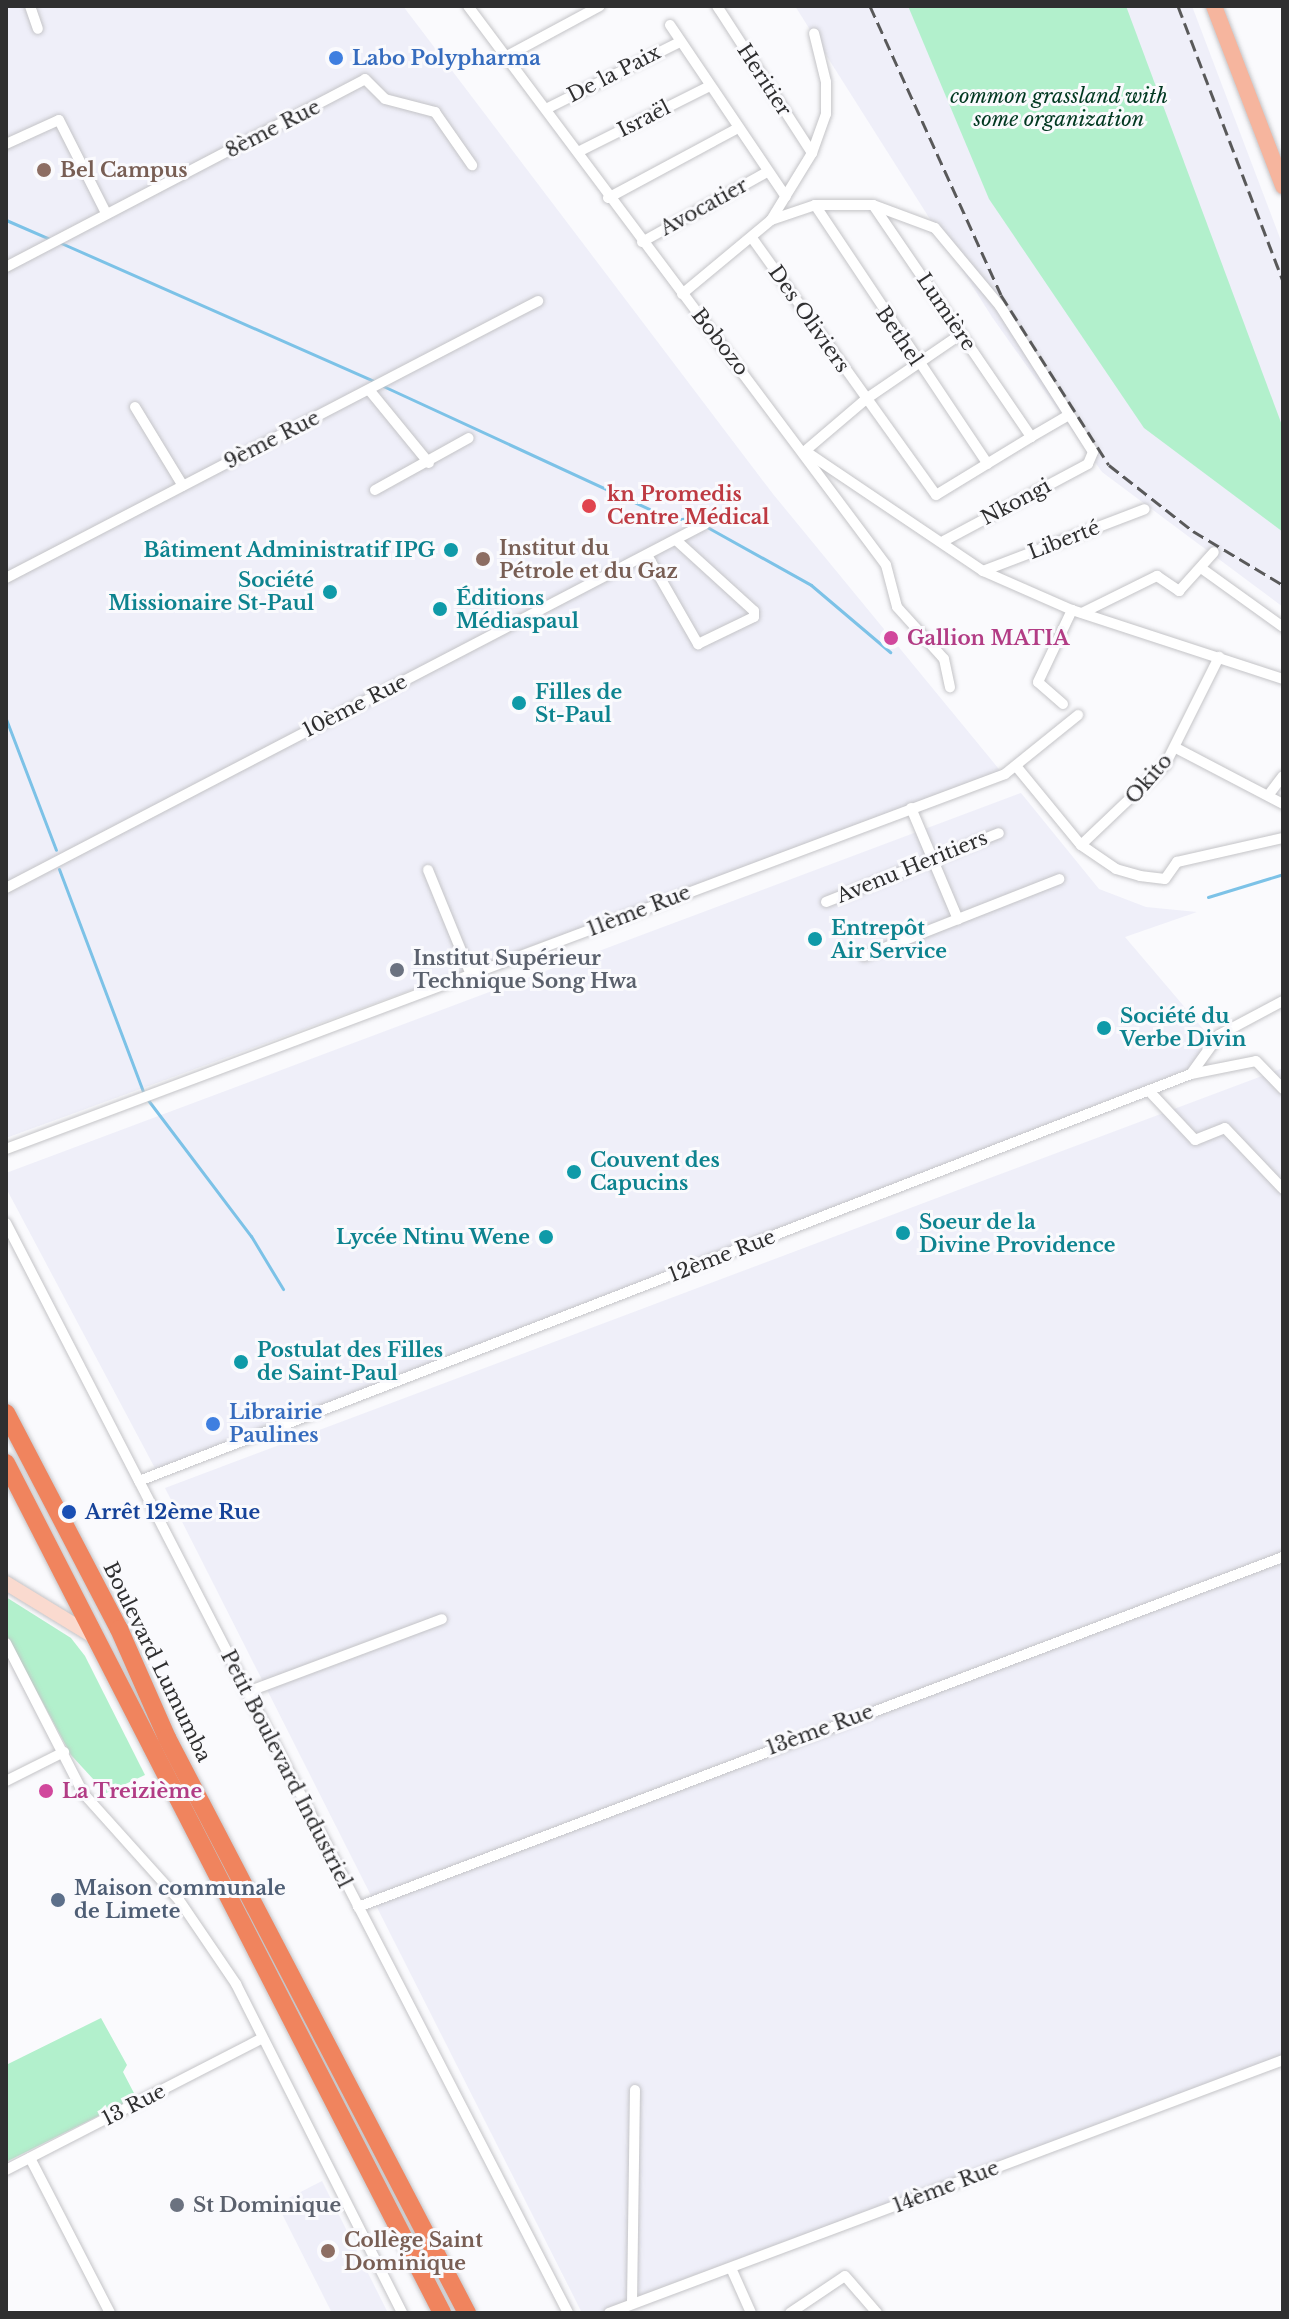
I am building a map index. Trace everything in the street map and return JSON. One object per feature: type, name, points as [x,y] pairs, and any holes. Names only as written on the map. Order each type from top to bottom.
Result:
[{"type":"highway","name":"Boulevard Lumumba","points":[[6,1413],[119,1629],[167,1738],[467,2313]]},
{"type":"highway","name":"Boulevard Lumumba","points":[[6,1463],[442,2313]]},
{"type":"main road","points":[[1214,6],[1283,186]]},
{"type":"street","points":[[30,6],[38,29]]},
{"type":"street","name":"Bobozo","points":[[468,6],[509,55],[608,198],[805,451],[829,494],[886,565],[901,612],[944,659],[950,687]]},
{"type":"street","points":[[509,55],[600,6]]},
{"type":"street","name":"Heritier","points":[[717,6],[812,153]]},
{"type":"street","points":[[670,25],[786,197]]},
{"type":"street","points":[[682,294],[771,220],[812,153],[826,114],[826,82],[814,33]]},
{"type":"street","name":"De la Paix","points":[[548,108],[680,42]]},
{"type":"street","name":"8ème Rue","points":[[6,267],[365,79],[385,99],[435,112],[472,165]]},
{"type":"street","name":"Israël","points":[[578,152],[710,86]]},
{"type":"street","points":[[6,144],[59,120],[106,213]]},
{"type":"street","points":[[608,198],[738,128]]},
{"type":"street","name":"Avocatier","points":[[642,242],[767,172]]},
{"type":"street","points":[[771,220],[815,205],[873,205],[910,215],[954,245],[1000,306],[1069,415],[936,495],[866,399]]},
{"type":"street","name":"Bethel","points":[[815,205],[988,464]]},
{"type":"street","name":"Lumière","points":[[873,205],[1031,437]]},
{"type":"street","name":"Des Oliviers","points":[[752,238],[866,399]]},
{"type":"street","name":"9ème Rue","points":[[6,578],[538,301]]},
{"type":"street","points":[[961,334],[866,399],[805,451],[944,541],[983,571],[1077,612],[1283,679]]},
{"type":"street","points":[[370,391],[429,463]]},
{"type":"street","points":[[135,407],[183,486]]},
{"type":"street","name":"Nkongi","points":[[944,541],[1088,464],[1093,452],[1069,415]]},
{"type":"street","points":[[375,490],[429,463],[469,438]]},
{"type":"street","name":"Liberté","points":[[983,571],[1145,509]]},
{"type":"street","name":"10ème Rue","points":[[6,888],[705,524]]},
{"type":"street","points":[[647,555],[698,644],[754,617],[754,611],[676,540]]},
{"type":"street","points":[[1063,704],[1038,682],[1077,612],[1157,576],[1179,591],[1214,552]]},
{"type":"street","points":[[1201,568],[1283,627]]},
{"type":"street","name":"Okito","points":[[1081,845],[1155,778],[1176,748],[1219,657]]},
{"type":"street","name":"11ème Rue","points":[[6,1149],[1016,766],[1078,715]]},
{"type":"street","points":[[1176,748],[1270,793],[1283,804]]},
{"type":"street","points":[[1016,766],[1081,845],[1116,869],[1160,880],[1177,862],[1283,838]]},
{"type":"street","points":[[1270,793],[1283,776]]},
{"type":"street","points":[[911,808],[958,919]]},
{"type":"street","name":"Avenu Heritiers","points":[[826,902],[999,833]]},
{"type":"street","points":[[428,870],[471,975]]},
{"type":"street","points":[[864,956],[1059,879]]},
{"type":"street","points":[[1191,1074],[1219,1035],[1283,1001]]},
{"type":"street","name":"12ème Rue","points":[[139,1481],[1191,1074],[1256,1061],[1283,1089]]},
{"type":"street","points":[[1150,1092],[1195,1140],[1225,1128],[1283,1189]]},
{"type":"street","name":"Petit Boulevard Industriel","points":[[6,1223],[568,2313]]},
{"type":"street","name":"13ème Rue","points":[[358,1907],[1283,1557]]},
{"type":"street","points":[[6,1583],[96,1638]]},
{"type":"street","points":[[247,1692],[442,1619]]},
{"type":"street","points":[[6,1643],[83,1793],[179,1900],[219,1957],[402,2313]]},
{"type":"street","points":[[6,1781],[64,1752]]},
{"type":"street","name":"13 Rue","points":[[6,2170],[261,2039]]},
{"type":"street","name":"14ème Rue","points":[[609,2313],[1283,2060]]},
{"type":"street","points":[[632,2304],[635,2090]]},
{"type":"street","points":[[30,2158],[110,2313]]},
{"type":"street","points":[[731,2268],[751,2313]]},
{"type":"street","points":[[795,2312],[845,2276],[877,2313]]},
{"type":"shaded area","points":[[6,6],[403,6],[773,494],[1003,774],[6,1138]]},
{"type":"shaded area","points":[[795,6],[1192,6],[1283,246],[1283,607],[1102,472],[992,317]]},
{"type":"shaded area","points":[[1021,793],[1099,889],[1146,907],[1197,912],[1125,937],[1216,1044],[1191,1068],[157,1472],[6,1188],[6,1173]]},
{"type":"shaded area","points":[[1283,1068],[1283,2058],[599,2313],[582,2313],[165,1488]]},
{"type":"shaded area","name":"Collège Saint Dominique","points":[[322,2181],[388,2313],[332,2313],[277,2204]]},
{"type":"green space","name":"common grassland with some organization","points":[[908,6],[1126,6],[1283,428],[1283,532],[1144,428],[989,199]]},
{"type":"green space","points":[[6,1597],[71,1638],[85,1656],[145,1775],[106,1793],[71,1755],[6,1634]]},
{"type":"green space","points":[[101,2018],[127,2065],[123,2072],[136,2097],[8,2161],[6,2065]]},
{"type":"waterway","points":[[6,220],[50,239]]},
{"type":"waterway","points":[[61,243],[376,382]]},
{"type":"waterway","points":[[383,386],[673,520],[690,518],[700,523]]},
{"type":"waterway","points":[[707,527],[811,585],[890,652]]},
{"type":"waterway","points":[[6,719],[56,850]]},
{"type":"waterway","points":[[59,869],[144,1094]]},
{"type":"waterway","points":[[1208,897],[1283,874]]},
{"type":"waterway","points":[[148,1100],[251,1236],[283,1289]]},
{"type":"railway","points":[[870,6],[1001,295],[1109,465],[1193,531],[1283,585]]},
{"type":"railway","points":[[1178,6],[1283,281]]},
{"type":"place","name":"Labo Polypharma","points":[[336,58]]},
{"type":"place","name":"Bel Campus","points":[[44,170]]},
{"type":"place","name":"kn Promedis Centre Médical","points":[[589,506]]},
{"type":"place","name":"Bâtiment Administratif IPG","points":[[451,550]]},
{"type":"place","name":"Institut du Pétrole et du Gaz","points":[[483,559]]},
{"type":"place","name":"Société Missionaire St-Paul","points":[[330,592]]},
{"type":"place","name":"Éditions Médiaspaul","points":[[440,609]]},
{"type":"place","name":"Gallion MATIA","points":[[891,638]]},
{"type":"place","name":"Filles de St-Paul","points":[[519,703]]},
{"type":"place","name":"Entrepôt Air Service","points":[[815,939]]},
{"type":"place","name":"Institut Supérieur Technique Song Hwa","points":[[397,970]]},
{"type":"place","name":"Société du Verbe Divin","points":[[1104,1028]]},
{"type":"place","name":"Couvent des Capucins","points":[[574,1172]]},
{"type":"place","name":"Soeur de la Divine Providence","points":[[903,1233]]},
{"type":"place","name":"Lycée Ntinu Wene","points":[[546,1237]]},
{"type":"place","name":"Postulat des Filles de Saint-Paul","points":[[241,1362]]},
{"type":"place","name":"Librairie Paulines","points":[[213,1424]]},
{"type":"place","name":"Arrêt 12ème Rue","points":[[69,1512]]},
{"type":"place","name":"La Treizième","points":[[46,1791]]},
{"type":"place","name":"Maison communale de Limete","points":[[58,1900]]},
{"type":"place","name":"St Dominique","points":[[177,2205]]},
{"type":"place","name":"Collège Saint Dominique","points":[[328,2251]]}]
